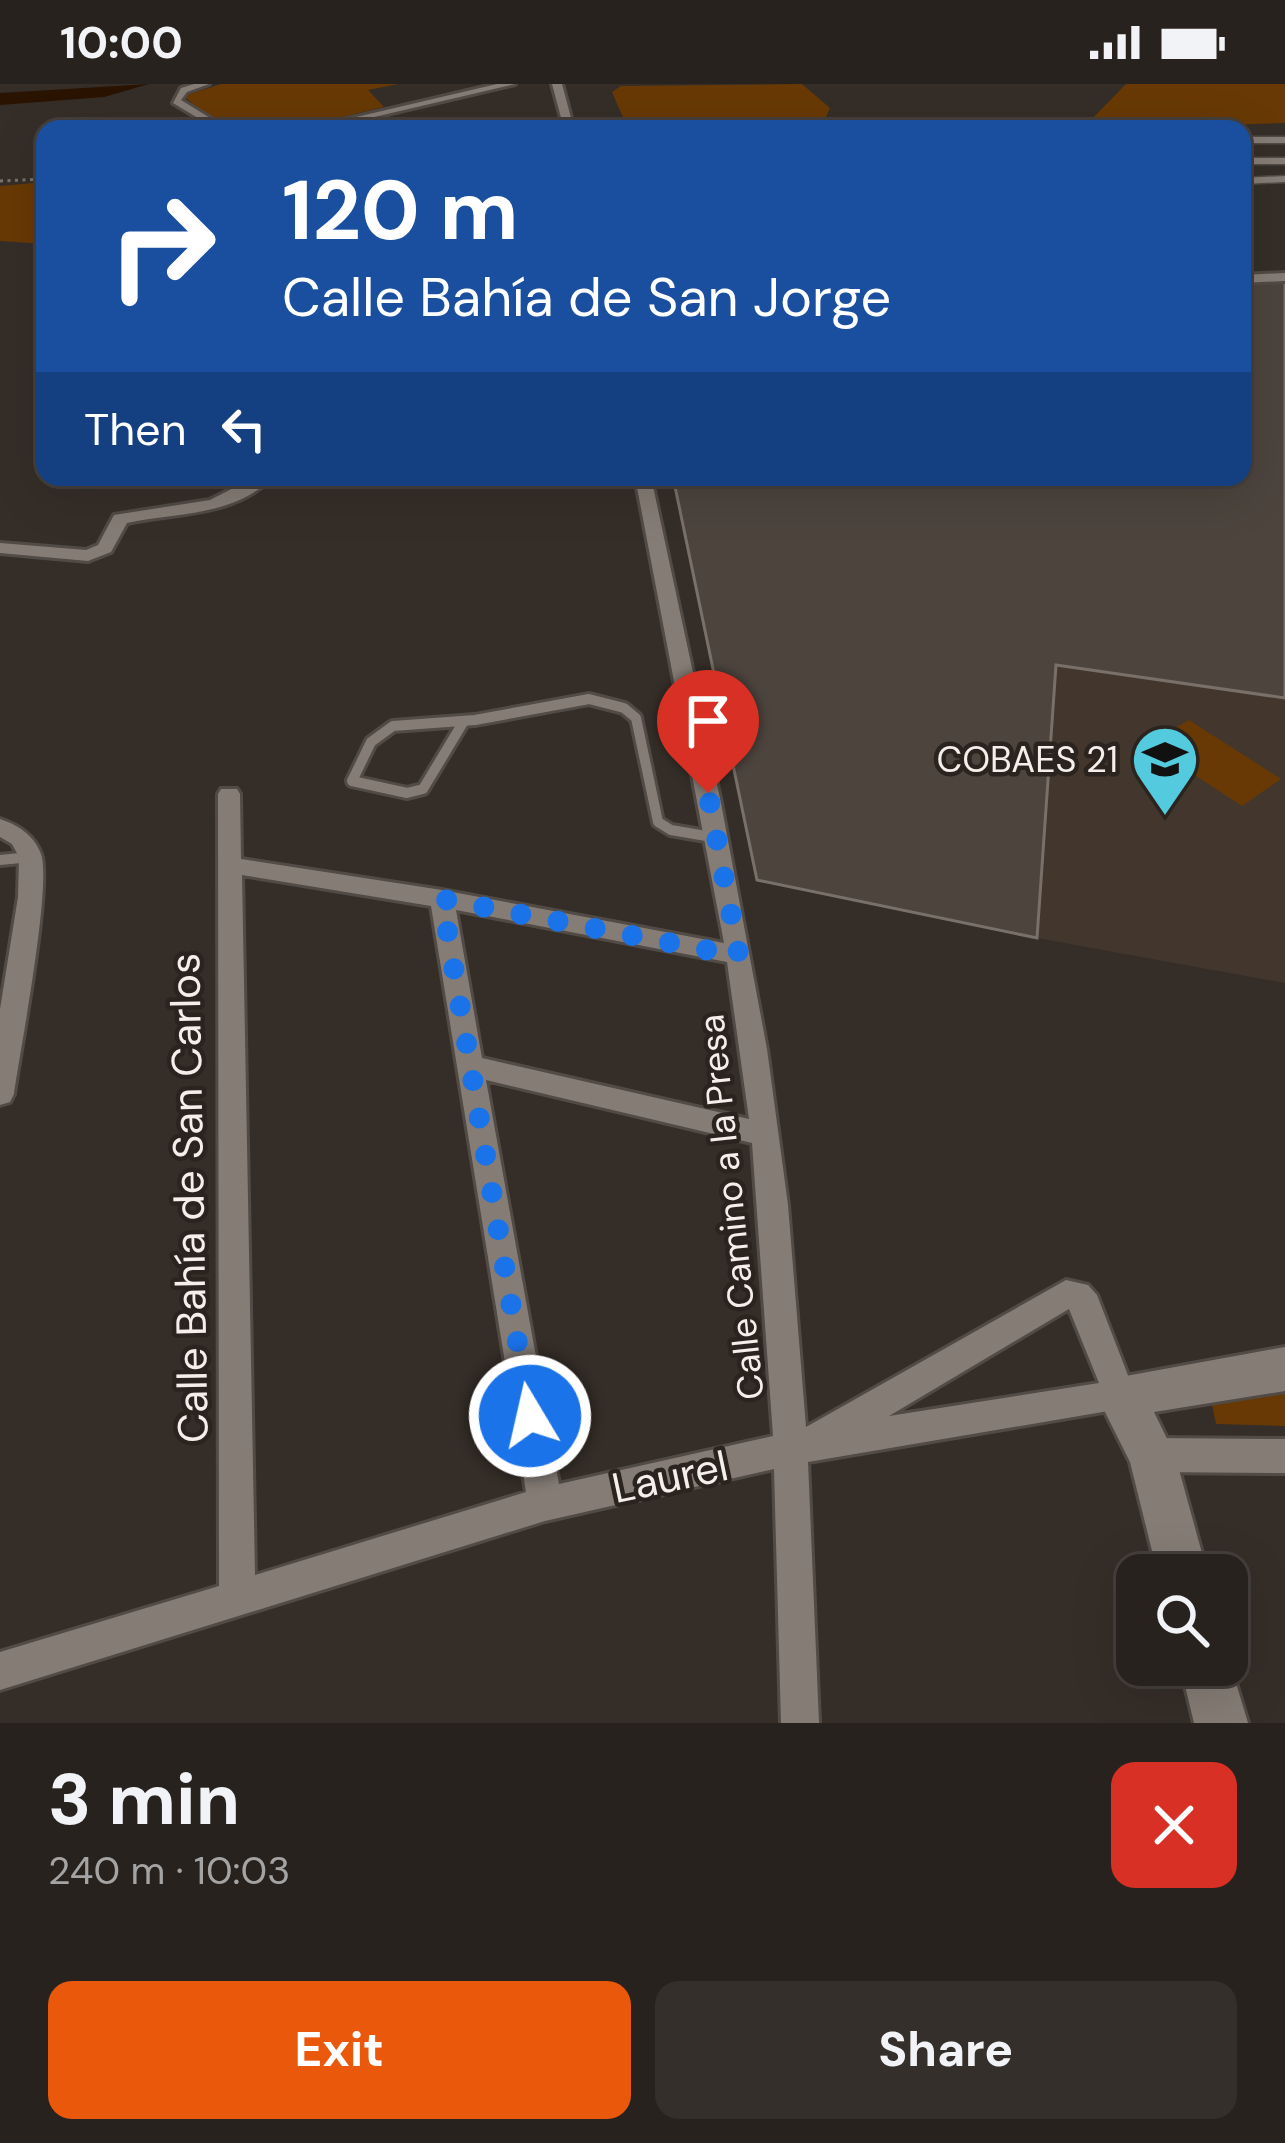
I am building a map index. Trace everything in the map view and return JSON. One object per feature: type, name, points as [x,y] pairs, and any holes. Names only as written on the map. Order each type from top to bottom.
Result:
[{"type":"street","points":[[204,84],[184,90],[176,101],[209,120]]},
{"type":"street","points":[[350,120],[510,84]]},
{"type":"street","points":[[556,84],[566,120]]},
{"type":"street","points":[[1251,279],[1285,277]]},
{"type":"street","points":[[0,548],[88,556],[105,548],[116,520],[214,506],[254,486]]},
{"type":"street","name":"Calle Camino a la Presa","points":[[645,486],[718,838],[765,1134],[800,1448],[800,1723]]},
{"type":"street","name":"Calle Bahía de San Carlos","points":[[229,794],[237,1601]]},
{"type":"street","points":[[0,827],[21,839],[31,857],[30,897],[8,982],[0,1094]]},
{"type":"street","points":[[230,865],[442,899],[739,956]]},
{"type":"street","points":[[442,899],[545,1504]]},
{"type":"street","points":[[471,1066],[765,1134]]},
{"type":"street","points":[[800,1448],[1066,1294],[1077,1295],[1086,1305],[1120,1396],[1152,1455],[1178,1554]]},
{"type":"street","name":"Laurel","points":[[0,1671],[545,1504],[800,1448],[1285,1369]]},
{"type":"street","points":[[1152,1455],[1285,1456]]},
{"type":"street","points":[[1211,1686],[1221,1723]]},
{"type":"lane","points":[[1251,140],[1285,140]]},
{"type":"lane","points":[[1251,161],[1285,160]]},
{"type":"lane","points":[[1251,181],[1285,179]]},
{"type":"lane","points":[[464,721],[423,789],[406,793],[352,782],[371,742],[385,730],[590,699],[624,708],[636,718],[658,822],[671,830],[718,838]]},
{"type":"lane","points":[[0,860],[31,857]]},
{"type":"path","points":[[0,181],[36,179]]},
{"type":"shaded area","points":[[221,84],[398,84],[368,90],[384,107],[328,120],[223,120],[184,96]]},
{"type":"shaded area","points":[[802,84],[830,108],[821,120],[624,120],[612,92],[621,86]]},
{"type":"shaded area","points":[[1126,84],[1285,84],[1285,123],[1091,120]]},
{"type":"shaded area","points":[[36,183],[36,243],[0,241],[0,186]]},
{"type":"shaded area","name":"COBAES 21","points":[[1056,665],[1285,698],[1285,983],[1037,938]]},
{"type":"shaded area","points":[[1189,720],[1281,779],[1242,806],[1147,744]]},
{"type":"shaded area","points":[[1285,1391],[1285,1426],[1216,1424],[1211,1400]]},
{"type":"building","points":[[1285,280],[1285,698],[1056,665],[1037,938],[757,880],[675,486],[1251,486],[1251,282]]},
{"type":"waterway","points":[[0,99],[138,84]]},
{"type":"place","name":"COBAES 21","points":[[1165,818]]},
{"type":"route","points":[[530,1416],[442,899],[739,956],[708,793]]}]
